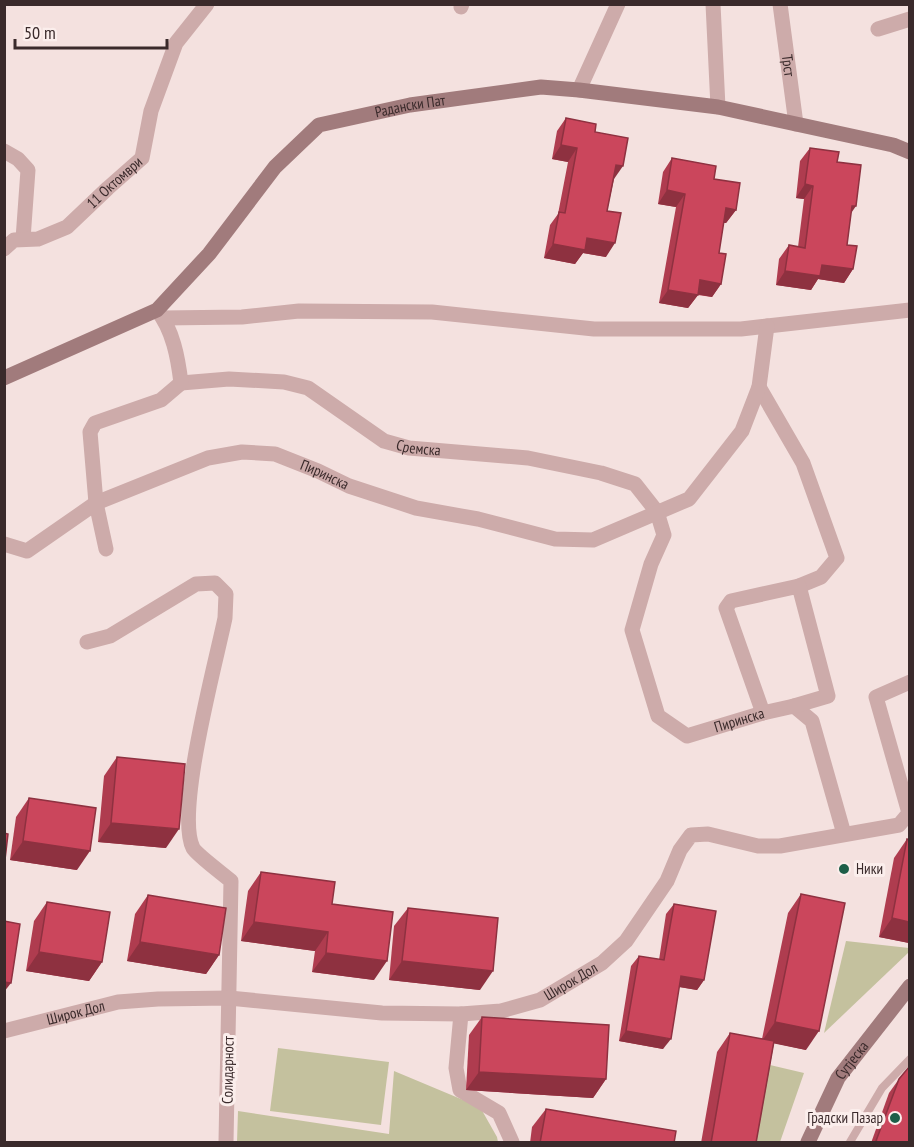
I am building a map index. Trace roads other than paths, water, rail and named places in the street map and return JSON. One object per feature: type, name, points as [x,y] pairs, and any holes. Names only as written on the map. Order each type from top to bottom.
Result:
[{"type":"street","name":"11 Октомври","points":[[4,249],[14,240],[38,239],[67,227],[142,158],[151,111],[176,43],[207,4]]},
{"type":"street","points":[[579,90],[618,4]]},
{"type":"street","points":[[713,4],[718,107]]},
{"type":"street","name":"Трст","points":[[780,4],[796,124]]},
{"type":"street","points":[[878,28],[909,19]]},
{"type":"street","name":"Радански Пат","points":[[6,373],[160,314],[275,167],[319,125],[410,105],[542,87],[718,107],[893,145],[909,152]]},
{"type":"street","points":[[4,151],[18,159],[28,170],[23,239]]},
{"type":"street","points":[[106,549],[96,503],[90,432],[95,423],[161,400],[181,383],[179,360],[160,314],[242,317],[299,311],[432,312],[594,329],[741,328],[909,310]]},
{"type":"street","name":"Пиринска","points":[[4,544],[27,551],[96,503],[208,458],[242,452],[275,454],[349,486],[416,508],[478,519],[555,539],[593,540],[689,499],[742,431],[759,387],[767,326]]},
{"type":"street","name":"Сремска","points":[[181,383],[229,379],[284,382],[308,388],[384,441],[409,448],[528,458],[601,473],[635,484],[657,512]]},
{"type":"street","points":[[759,387],[803,463],[837,558],[821,577],[799,586],[731,601],[726,608],[763,713]]},
{"type":"street","name":"Пиринска","points":[[657,512],[664,535],[651,564],[632,630],[658,716],[687,736],[828,696],[799,586]]},
{"type":"street","name":"Солидарност","points":[[87,642],[110,636],[196,584],[215,583],[226,594],[225,618],[192,771],[187,818],[193,848],[231,881],[226,1143]]},
{"type":"street","name":"Широк Дол","points":[[4,1031],[118,1002],[158,999],[229,998],[382,1013],[461,1014],[501,1011],[540,1000],[602,963],[626,941],[667,881],[680,850],[691,835],[708,834],[758,846],[780,846],[899,825],[909,813],[876,697],[909,682]]},
{"type":"street","points":[[794,706],[812,721],[844,834]]},
{"type":"street","name":"Сутјеска","points":[[808,1143],[838,1078],[909,986]]},
{"type":"street","points":[[461,1014],[456,1068],[460,1090],[499,1113],[512,1143]]},
{"type":"lane","points":[[850,1143],[882,1088],[909,1059]]},
{"type":"place","name":"Ники","points":[[844,869]]},
{"type":"place","name":"Градски Пазар","points":[[895,1118]]}]
